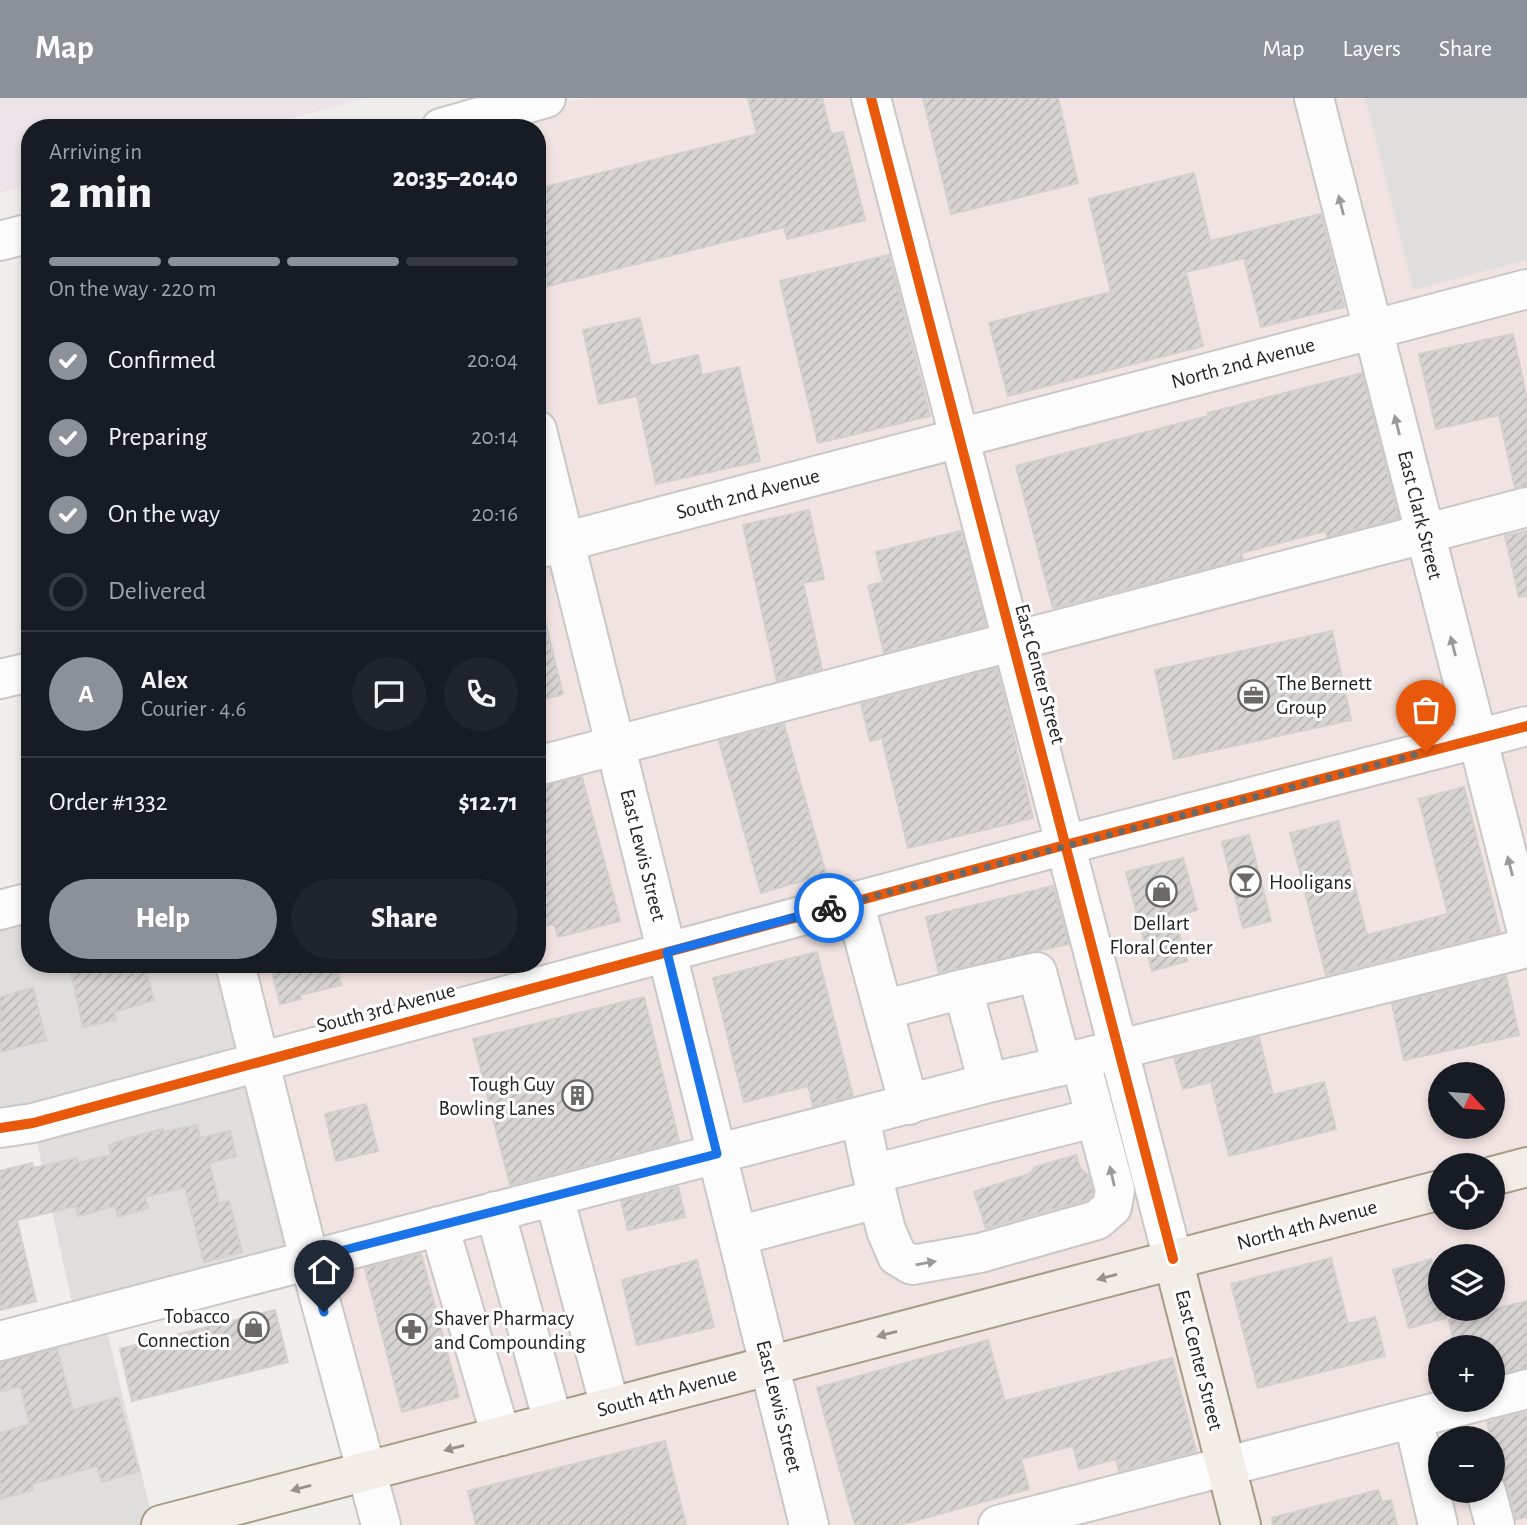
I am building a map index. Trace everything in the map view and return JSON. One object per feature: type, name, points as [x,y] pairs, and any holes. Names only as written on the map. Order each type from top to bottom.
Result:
[{"type":"main road","points":[[1505,1173],[1527,1167]]},
{"type":"main road","name":"North 4th Avenue","points":[[1173,1259],[1428,1193]]},
{"type":"main road","name":"South 4th Avenue","points":[[161,1525],[1173,1259]]},
{"type":"main road","name":"East Center Street","points":[[1173,1259],[1241,1525]]},
{"type":"street","points":[[455,119],[546,98]]},
{"type":"street","name":"East Center Street","points":[[871,98],[1173,1259]]},
{"type":"street","name":"East Clark Street","points":[[1314,98],[1527,932]]},
{"type":"street","points":[[0,241],[21,235]]},
{"type":"street","name":"North 2nd Avenue","points":[[959,438],[1527,289]]},
{"type":"street","name":"South 2nd Avenue","points":[[551,546],[959,438]]},
{"type":"street","name":"East Lewis Street","points":[[546,505],[551,546],[616,746],[809,1525]]},
{"type":"street","points":[[546,764],[1527,507]]},
{"type":"street","points":[[0,679],[21,674]]},
{"type":"street","name":"South 3rd Avenue","points":[[0,1128],[33,1123],[854,901],[1527,726]]},
{"type":"street","points":[[854,901],[909,1105]]},
{"type":"street","points":[[0,910],[21,904]]},
{"type":"street","points":[[0,1340],[988,1083],[1527,948]]},
{"type":"street","points":[[860,1117],[874,1186],[897,1256],[912,1265],[980,1253],[1097,1220],[1112,1207],[1115,1190],[1107,1157],[1037,972],[884,1010]]},
{"type":"street","points":[[237,973],[309,1259],[381,1525]]},
{"type":"street","points":[[963,989],[988,1083]]},
{"type":"street","points":[[737,1236],[874,1186],[1094,1118]]},
{"type":"street","points":[[554,1196],[610,1407]]},
{"type":"street","points":[[495,1211],[553,1422]]},
{"type":"street","points":[[439,1226],[501,1436]]},
{"type":"street","points":[[1505,1398],[1527,1389]]},
{"type":"street","points":[[998,1525],[1413,1418],[1461,1412]]},
{"type":"street","points":[[1413,1418],[1437,1525]]},
{"type":"street","points":[[1489,1503],[1495,1525]]},
{"type":"shaded area","points":[[0,98],[369,98],[288,119],[21,119],[21,187],[0,193]]},
{"type":"shaded area","points":[[588,98],[1527,98],[1527,1525],[381,1525],[238,973],[546,973],[546,119],[485,119]]},
{"type":"shaded area","points":[[1365,98],[1527,98],[1527,260],[1413,290]]},
{"type":"shaded area","points":[[21,904],[21,973],[237,973],[309,1259],[103,1315],[154,1525],[0,1525],[0,1341],[76,1321],[33,1124],[0,1128],[0,910]]},
{"type":"building","points":[[748,98],[822,98],[831,134],[843,132],[865,220],[787,239],[784,227],[546,286],[546,187],[757,134]]},
{"type":"building","points":[[923,98],[1058,98],[1078,183],[951,214]]},
{"type":"building","points":[[1194,173],[1210,241],[1321,214],[1344,307],[1261,327],[1244,258],[1186,272],[1203,346],[1008,396],[989,323],[1111,292],[1089,199]]},
{"type":"building","points":[[889,255],[930,416],[818,443],[780,281]]},
{"type":"building","points":[[640,318],[651,366],[698,355],[702,375],[739,367],[760,461],[656,484],[637,396],[599,404],[583,330]]},
{"type":"building","points":[[1513,334],[1527,400],[1527,486],[1515,488],[1499,415],[1436,429],[1419,354]]},
{"type":"building","points":[[1362,373],[1399,518],[1327,537],[1326,531],[1241,553],[1243,559],[1053,608],[1016,466]]},
{"type":"building","points":[[809,510],[824,579],[803,583],[822,669],[777,681],[743,525]]},
{"type":"building","points":[[961,531],[986,626],[884,653],[868,586],[883,582],[876,552]]},
{"type":"building","points":[[1527,531],[1527,596],[1519,597],[1505,536]]},
{"type":"building","points":[[546,624],[563,694],[546,699]]},
{"type":"building","name":"The Bernett Group","points":[[1332,631],[1351,720],[1174,759],[1155,670]]},
{"type":"building","points":[[997,668],[1033,818],[908,848],[882,738],[870,741],[861,704]]},
{"type":"building","points":[[784,724],[826,874],[761,893],[719,741]]},
{"type":"building","points":[[582,777],[620,921],[558,937],[554,924],[546,926],[546,785]]},
{"type":"building","points":[[1464,787],[1500,932],[1326,975],[1290,833],[1338,821],[1367,935],[1448,914],[1419,799]]},
{"type":"building","name":"Hooligans","points":[[1249,835],[1271,921],[1243,928],[1222,842]]},
{"type":"building","name":"Dellart Floral Center","points":[[1183,858],[1197,910],[1174,916],[1187,961],[1152,971],[1126,872]]},
{"type":"building","points":[[1053,886],[1069,944],[939,973],[926,917]]},
{"type":"building","points":[[817,952],[853,1096],[813,1106],[808,1086],[744,1102],[713,978]]},
{"type":"building","points":[[71,973],[146,973],[154,1000],[114,1012],[116,1020],[83,1027]]},
{"type":"building","points":[[272,973],[338,973],[341,985],[300,995],[301,999],[280,1004]]},
{"type":"building","points":[[1506,976],[1519,1035],[1404,1060],[1392,1004]]},
{"type":"building","points":[[33,988],[46,1040],[0,1052],[0,997]]},
{"type":"building","name":"Tough Guy Bowling Lanes","points":[[644,997],[679,1141],[510,1185],[473,1039]]},
{"type":"building","points":[[1259,1037],[1273,1095],[1324,1082],[1336,1129],[1229,1156],[1211,1082],[1183,1089],[1174,1058]]},
{"type":"building","points":[[366,1104],[378,1151],[336,1161],[325,1114]]},
{"type":"building","points":[[197,1125],[200,1138],[230,1131],[236,1156],[209,1163],[219,1203],[229,1201],[242,1252],[204,1262],[185,1187],[145,1197],[148,1208],[118,1217],[115,1206],[78,1216],[76,1206],[17,1220],[36,1301],[0,1310],[0,1171],[32,1163],[33,1168],[77,1158],[78,1163],[111,1155],[109,1145],[136,1136]]},
{"type":"building","points":[[1076,1155],[1080,1168],[1088,1175],[1092,1196],[986,1228],[974,1192],[1031,1173],[1035,1167]]},
{"type":"building","points":[[678,1187],[685,1217],[628,1230],[621,1201]]},
{"type":"building","name":"Shaver Pharmacy and Compounding","points":[[421,1254],[459,1397],[402,1412],[365,1268]]},
{"type":"building","points":[[1331,1258],[1348,1324],[1375,1317],[1385,1356],[1258,1388],[1231,1284]]},
{"type":"building","points":[[697,1260],[714,1327],[637,1345],[622,1280]]},
{"type":"building","points":[[1428,1260],[1428,1321],[1435,1321],[1409,1328],[1393,1270]]},
{"type":"building","points":[[1527,1301],[1527,1368],[1505,1373],[1505,1335],[1452,1335],[1449,1321],[1505,1321],[1505,1306]]},
{"type":"building","points":[[275,1310],[288,1362],[132,1401],[120,1349]]},
{"type":"building","points":[[988,1340],[1005,1401],[1172,1358],[1196,1451],[1119,1471],[1116,1459],[1079,1469],[1073,1446],[1021,1459],[1029,1489],[900,1525],[855,1525],[817,1388]]},
{"type":"building","points":[[57,1349],[73,1410],[118,1397],[139,1471],[102,1482],[97,1466],[32,1484],[33,1490],[0,1499],[0,1433],[30,1424],[20,1386],[0,1392],[0,1362]]},
{"type":"building","points":[[1527,1412],[1527,1517],[1516,1519],[1505,1482],[1505,1426],[1488,1426],[1487,1422]]},
{"type":"building","points":[[665,1441],[686,1525],[476,1525],[468,1491]]},
{"type":"building","points":[[1378,1490],[1382,1502],[1391,1500],[1397,1525],[1273,1525],[1272,1518]]},
{"type":"cycle path","points":[[871,98],[1173,1259]]},
{"type":"cycle path","points":[[0,1128],[33,1123],[1065,845],[1527,726]]},
{"type":"way so far","points":[[829,908],[1426,752]]},
{"type":"place","name":"The Bernett Group","points":[[1253,695]]},
{"type":"place","name":"Hooligans","points":[[1246,882]]},
{"type":"place","name":"Dellart Floral Center","points":[[1161,891]]},
{"type":"place","name":"Tough Guy Bowling Lanes","points":[[578,1096]]},
{"type":"place","name":"Tobacco Connection","points":[[253,1328]]},
{"type":"place","name":"Shaver Pharmacy and Compounding","points":[[411,1330]]},
{"type":"route","points":[[324,1312],[309,1259],[717,1154],[667,952],[829,908]]}]
